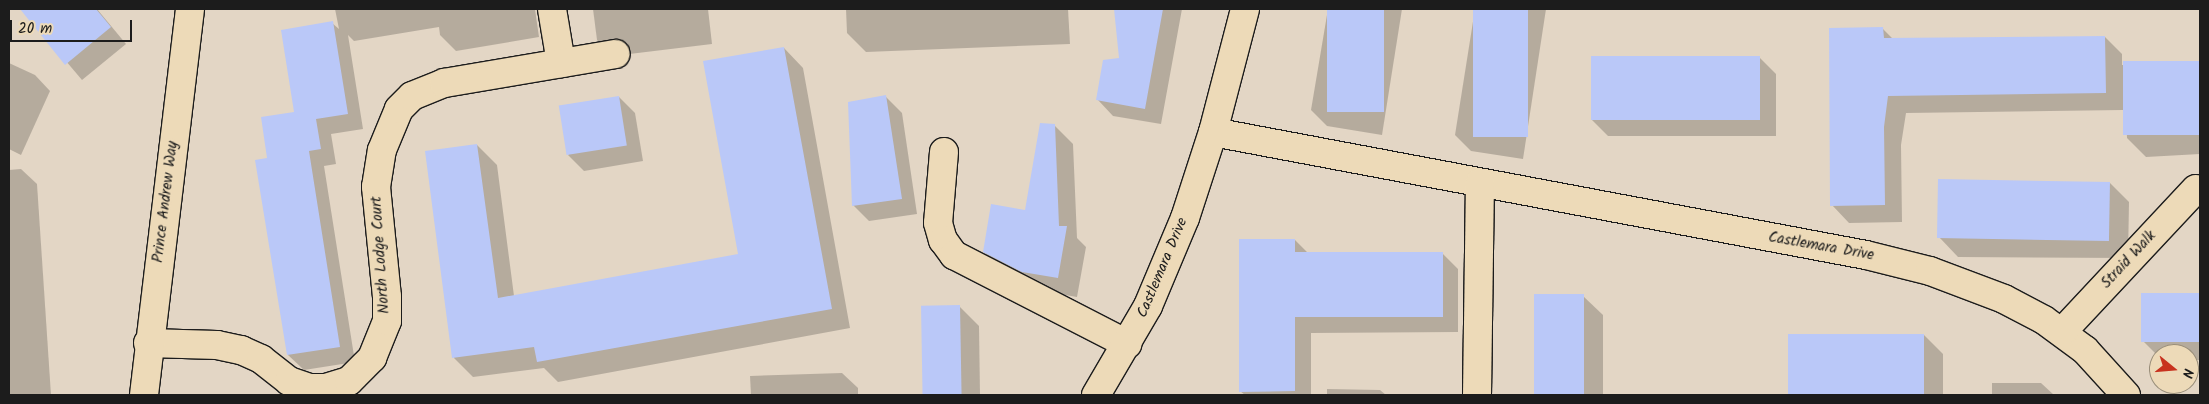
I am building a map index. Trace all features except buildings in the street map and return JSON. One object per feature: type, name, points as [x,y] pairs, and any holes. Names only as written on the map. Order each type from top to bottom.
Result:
[{"type":"street","name":"Prince Andrew Way","points":[[144,395],[148,343],[190,9]]},
{"type":"street","points":[[552,9],[561,63]]},
{"type":"street","name":"Castlemara Drive","points":[[1096,395],[1127,344],[1162,276],[1185,218],[1213,132],[1245,9]]},
{"type":"street","name":"North Lodge Court","points":[[148,343],[217,345],[241,350],[261,359],[289,381],[309,388],[334,386],[355,376],[377,351],[386,321],[387,297],[376,187],[382,150],[399,109],[412,96],[444,83],[616,54]]},
{"type":"street","name":"Castlemara Drive","points":[[1213,132],[1898,262],[2004,299],[2062,332],[2096,360],[2126,395]]},
{"type":"street","points":[[944,152],[938,223],[943,240],[954,255],[1127,344]]},
{"type":"street","points":[[1477,395],[1480,183]]},
{"type":"street","name":"Straid Walk","points":[[2062,332],[2196,189]]}]
